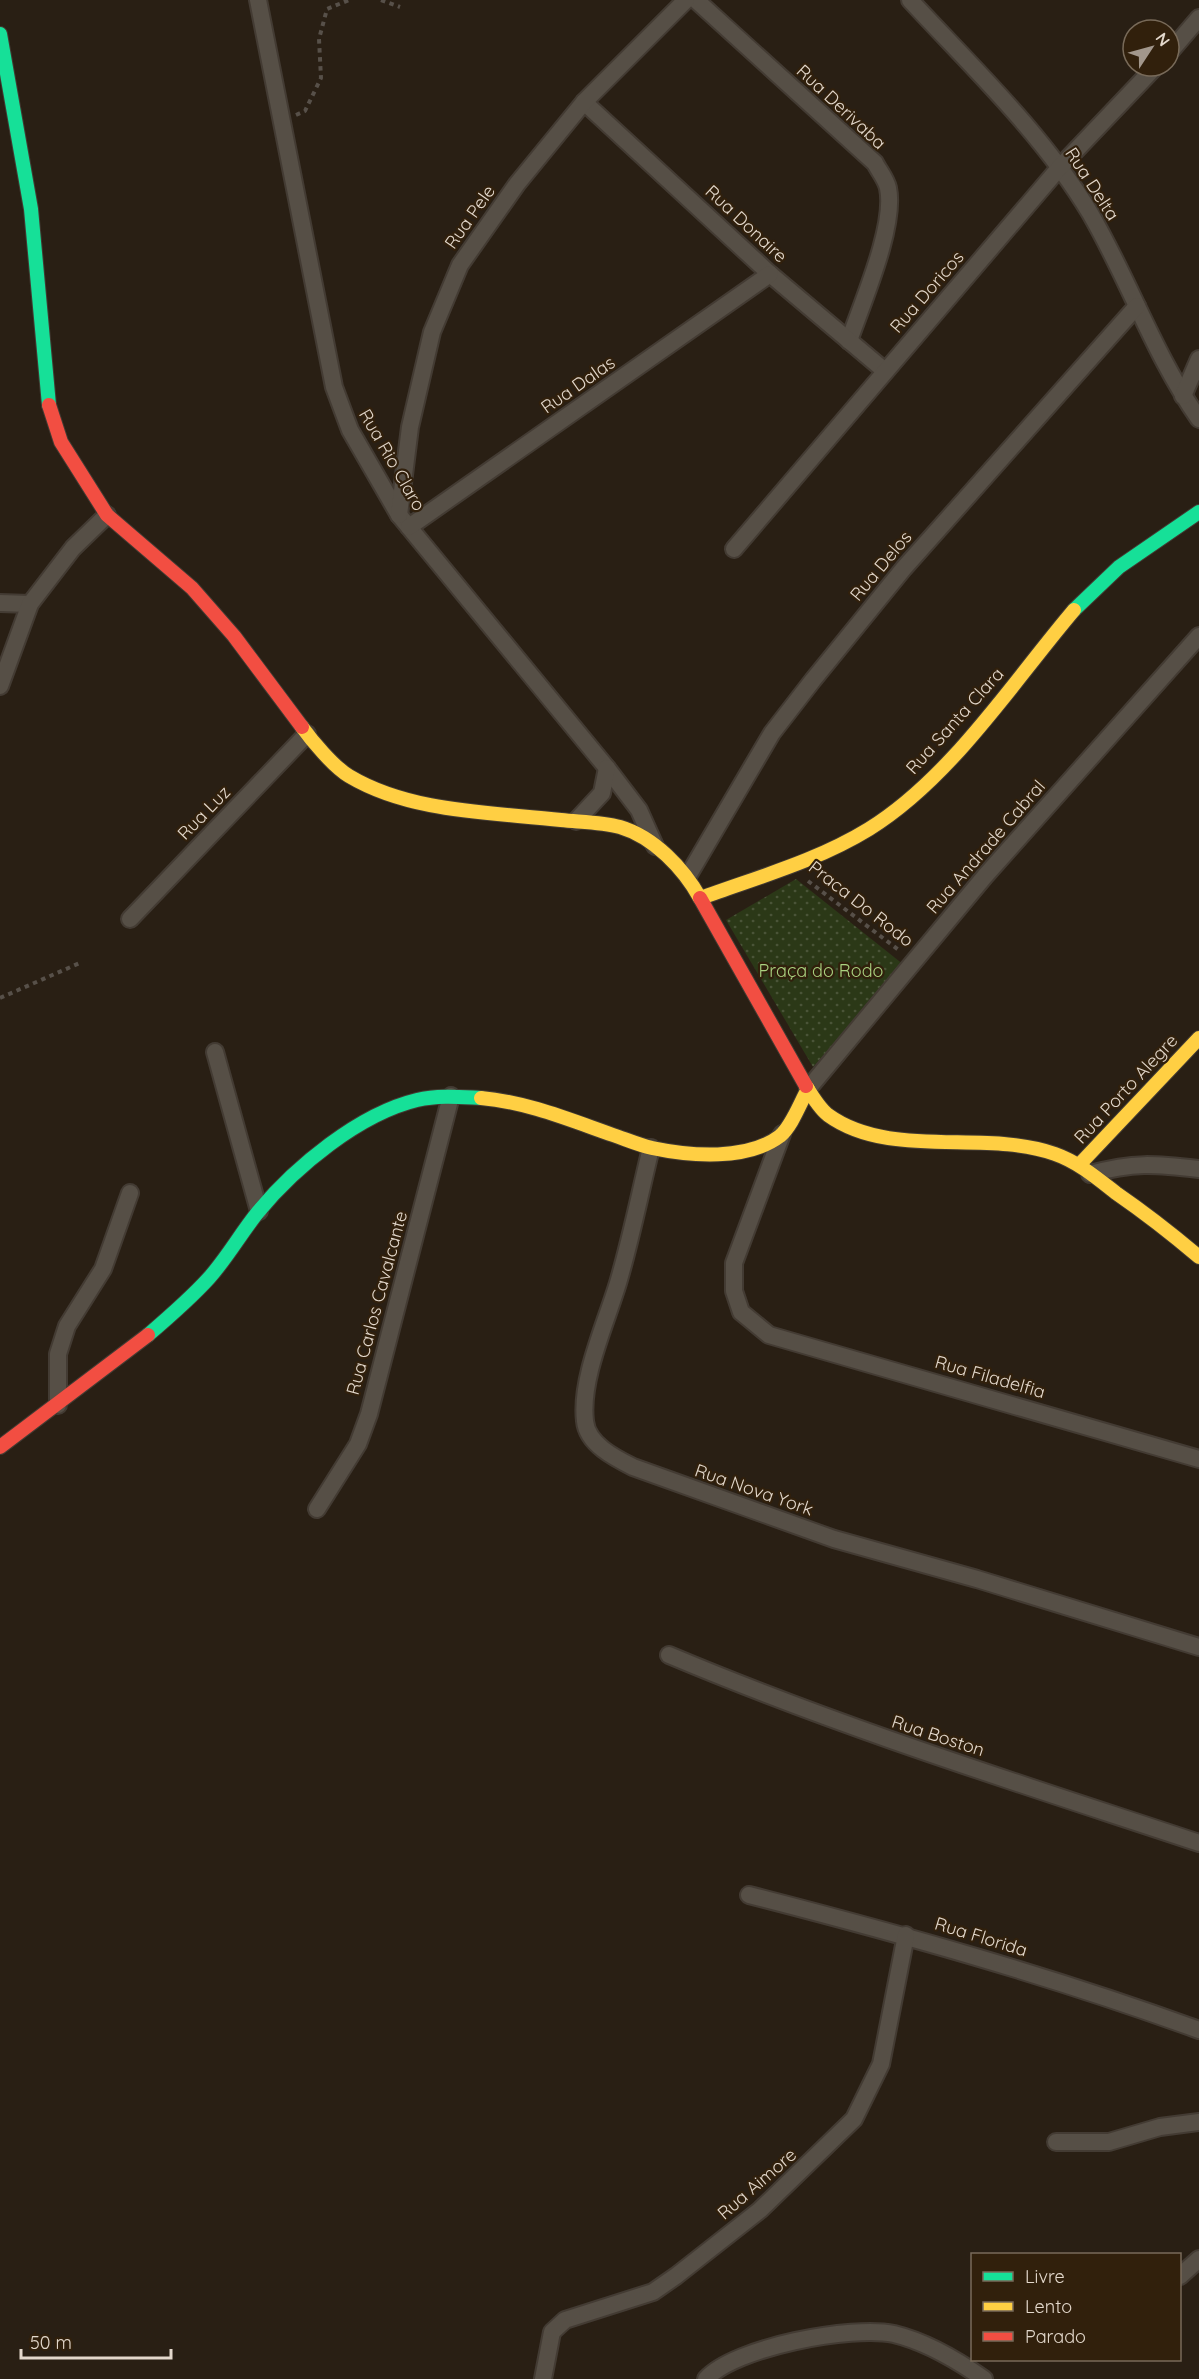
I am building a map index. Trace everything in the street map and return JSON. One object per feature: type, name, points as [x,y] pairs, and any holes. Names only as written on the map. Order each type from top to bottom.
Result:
[{"type":"main road","points":[[0,34],[31,209],[50,413],[61,442],[107,515],[192,588],[234,636],[307,734],[347,775],[391,796],[444,807],[620,827],[656,846],[688,876],[808,1089],[828,1114],[849,1127],[896,1137],[1016,1146],[1052,1152],[1085,1170],[1167,1229],[1199,1257]]},
{"type":"main road","name":"Rua Santa Clara","points":[[701,898],[791,867],[862,832],[898,807],[922,786],[978,724],[1079,605],[1137,554],[1199,512]]},
{"type":"main road","name":"Rua Porto Alegre","points":[[1085,1170],[1199,1038]]},
{"type":"main road","points":[[0,1447],[58,1405],[174,1313],[210,1277],[259,1211],[299,1170],[351,1130],[387,1110],[418,1100],[451,1096],[500,1100],[543,1111],[651,1148],[717,1154],[745,1152],[765,1145],[782,1134],[808,1089]]},
{"type":"street","name":"Rua Rio Claro","points":[[258,0],[334,387],[350,430],[404,521],[607,768],[639,810],[656,846]]},
{"type":"street","name":"Rua Pele","points":[[404,521],[410,427],[432,332],[460,265],[517,184],[584,102],[686,0]]},
{"type":"street","name":"Rua Derivaba","points":[[696,0],[875,163],[887,186],[889,205],[883,239],[849,341]]},
{"type":"street","name":"Rua Delta","points":[[910,0],[1060,168],[1114,256],[1183,396],[1199,419]]},
{"type":"street","points":[[1181,39],[1199,18]]},
{"type":"street","name":"Rua Doricos","points":[[734,549],[1060,168],[1145,78]]},
{"type":"street","name":"Rua Donaire","points":[[584,102],[770,274],[885,371]]},
{"type":"street","name":"Rua Dalas","points":[[404,521],[770,274]]},
{"type":"street","name":"Rua Delos","points":[[688,876],[772,733],[813,680],[904,568],[1137,306]]},
{"type":"street","points":[[1183,396],[1199,358]]},
{"type":"street","points":[[0,686],[30,604],[73,548],[107,515]]},
{"type":"street","points":[[0,603],[30,604]]},
{"type":"street","name":"Rua Andrade Cabral","points":[[808,1089],[985,876],[1199,636]]},
{"type":"street","name":"Rua Luz","points":[[130,919],[307,734]]},
{"type":"street","points":[[576,821],[602,793],[607,768]]},
{"type":"street","points":[[215,1053],[259,1211]]},
{"type":"street","name":"Rua Carlos Cavalcante","points":[[317,1509],[358,1444],[369,1414],[451,1096]]},
{"type":"street","name":"Rua Filadelfia","points":[[782,1134],[734,1263],[734,1291],[741,1312],[770,1335],[1199,1459]]},
{"type":"street","name":"Rua Nova York","points":[[651,1148],[619,1280],[588,1382],[585,1422],[593,1439],[610,1456],[633,1467],[834,1539],[977,1579],[1199,1647]]},
{"type":"street","points":[[1085,1170],[1153,1164],[1199,1169]]},
{"type":"street","points":[[58,1405],[58,1354],[64,1335],[103,1269],[130,1193]]},
{"type":"street","name":"Rua Boston","points":[[669,1655],[770,1698],[861,1731],[1199,1843]]},
{"type":"street","name":"Rua Florida","points":[[749,1895],[906,1935],[1095,1992],[1199,2030]]},
{"type":"street","name":"Rua Aimore","points":[[543,2379],[552,2332],[572,2317],[653,2292],[668,2282],[760,2210],[854,2119],[881,2064],[906,1935]]},
{"type":"street","points":[[1056,2142],[1109,2142],[1160,2127],[1199,2122]]},
{"type":"street","points":[[1181,2274],[1199,2259]]},
{"type":"street","points":[[705,2379],[762,2348],[850,2332],[893,2334],[913,2341],[943,2353],[984,2379]]},
{"type":"path","points":[[282,121],[305,111],[321,78],[319,39],[327,9],[349,0]]},
{"type":"path","points":[[381,0],[400,7]]},
{"type":"path","name":"Praca Do Rodo","points":[[791,867],[914,962]]},
{"type":"path","points":[[0,998],[82,962]]},
{"type":"green space","name":"Praça do Rodo","points":[[796,879],[904,965],[813,1067],[726,920]]},
{"type":"traffic: fast","points":[[0,34],[31,209],[49,405]]},
{"type":"traffic: fast","points":[[1074,610],[1119,567],[1199,512]]},
{"type":"traffic: fast","points":[[148,1335],[209,1278],[252,1220],[290,1177],[330,1144],[373,1117],[417,1100],[441,1097],[481,1098]]},
{"type":"traffic: slow","points":[[701,898],[787,868],[829,850],[869,829],[899,808],[954,757],[1074,610]]},
{"type":"traffic: slow","points":[[302,727],[343,772],[373,788],[398,797],[452,809],[606,824],[633,832],[667,855],[686,876],[700,898]]},
{"type":"traffic: slow","points":[[1079,1165],[1199,1038]]},
{"type":"traffic: slow","points":[[806,1086],[828,1115],[853,1129],[880,1137],[909,1141],[1028,1147],[1063,1157],[1094,1176],[1199,1257]]},
{"type":"traffic: slow","points":[[481,1098],[515,1103],[652,1148],[683,1153],[718,1154],[751,1150],[780,1136],[792,1120],[808,1089]]},
{"type":"traffic: jam","points":[[49,405],[61,442],[107,515],[192,588],[234,636],[302,727]]},
{"type":"traffic: jam","points":[[700,898],[806,1086]]},
{"type":"traffic: jam","points":[[0,1447],[148,1335]]}]
